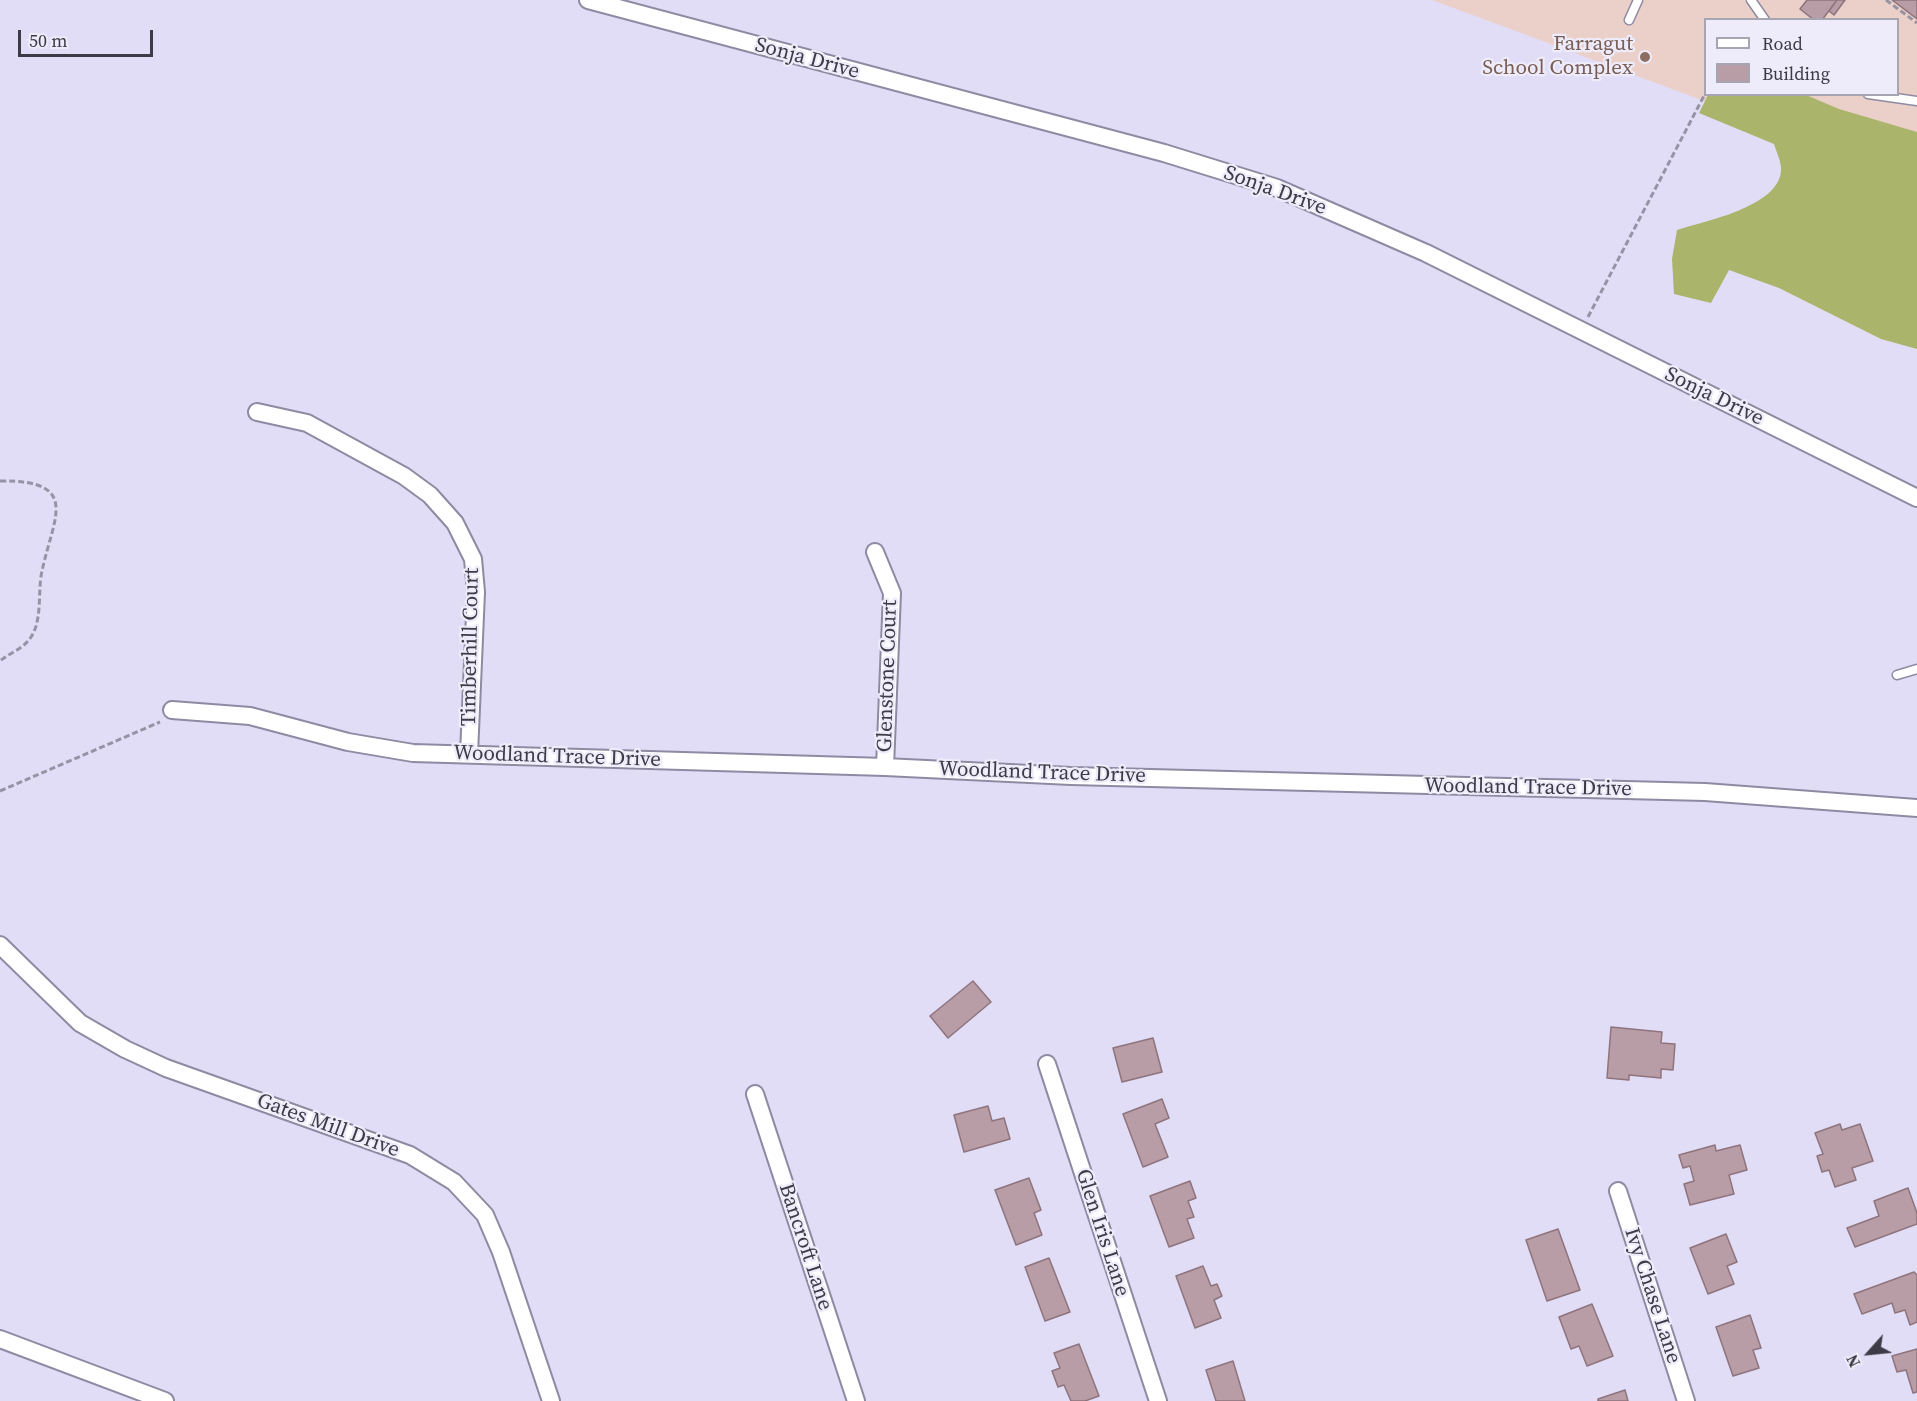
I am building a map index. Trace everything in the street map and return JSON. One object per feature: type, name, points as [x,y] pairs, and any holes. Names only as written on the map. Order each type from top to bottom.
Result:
[{"type":"street","name":"Sonja Drive","points":[[588,0],[1164,153],[1277,188],[1426,253],[1917,498]]},
{"type":"street","name":"Timberhill Court","points":[[257,412],[307,423],[404,476],[430,495],[455,523],[472,559],[476,592],[469,754]]},
{"type":"street","name":"Glenstone Court","points":[[875,552],[892,593],[885,767]]},
{"type":"street","name":"Woodland Trace Drive","points":[[171,710],[250,716],[348,742],[413,753],[885,767],[1071,776],[1705,792],[1917,808]]},
{"type":"street","name":"Gates Mill Drive","points":[[0,945],[38,985],[81,1023],[125,1049],[166,1068],[410,1155],[454,1182],[485,1215],[501,1252],[551,1401]]},
{"type":"street","name":"Glen Iris Lane","points":[[1047,1064],[1158,1401]]},
{"type":"street","name":"Bancroft Lane","points":[[755,1094],[856,1401]]},
{"type":"street","name":"Ivy Chase Lane","points":[[1618,1191],[1686,1401]]},
{"type":"street","points":[[0,1339],[165,1401]]},
{"type":"lane","points":[[1629,20],[1638,0]]},
{"type":"lane","points":[[1751,0],[1764,18]]},
{"type":"lane","points":[[1882,96],[1917,101]]},
{"type":"lane","points":[[1897,675],[1917,669]]},
{"type":"path","points":[[1886,0],[1917,23]]},
{"type":"path","points":[[1580,331],[1704,96]]},
{"type":"path","points":[[0,481],[39,483],[50,492],[57,513],[41,571],[36,626],[27,642],[0,661]]},
{"type":"path","points":[[0,791],[159,723],[171,710]]},
{"type":"shaded area","name":"Farragut School Complex","points":[[1432,0],[1917,0],[1917,148],[1769,125]]},
{"type":"green space","points":[[1708,96],[1808,96],[1839,109],[1917,132],[1917,349],[1881,339],[1779,288],[1729,270],[1711,303],[1674,294],[1672,259],[1677,230],[1721,217],[1754,203],[1777,184],[1781,171],[1774,144],[1699,113]]},
{"type":"building","points":[[1807,0],[1837,0],[1824,18],[1811,18],[1800,9]]},
{"type":"building","points":[[1837,0],[1845,0],[1834,15],[1829,11]]},
{"type":"building","points":[[1892,0],[1917,0],[1917,19]]},
{"type":"building","points":[[973,981],[991,1002],[948,1038],[930,1016]]},
{"type":"building","points":[[1611,1027],[1662,1032],[1661,1043],[1675,1044],[1673,1070],[1661,1069],[1661,1078],[1629,1075],[1629,1080],[1607,1078]]},
{"type":"building","points":[[1153,1038],[1162,1072],[1122,1082],[1113,1048]]},
{"type":"building","points":[[1162,1099],[1169,1118],[1155,1124],[1168,1157],[1143,1167],[1123,1114]]},
{"type":"building","points":[[988,1106],[992,1121],[1004,1118],[1010,1139],[964,1152],[954,1115]]},
{"type":"building","points":[[1840,1124],[1842,1130],[1860,1124],[1873,1161],[1852,1168],[1856,1180],[1835,1187],[1829,1170],[1822,1172],[1817,1156],[1823,1154],[1815,1133]]},
{"type":"building","points":[[1715,1145],[1716,1151],[1740,1145],[1747,1170],[1729,1175],[1734,1194],[1690,1205],[1684,1184],[1694,1181],[1690,1166],[1683,1168],[1679,1155]]},
{"type":"building","points":[[1029,1178],[1041,1210],[1034,1213],[1042,1235],[1016,1245],[995,1190]]},
{"type":"building","points":[[1190,1181],[1196,1198],[1188,1201],[1194,1217],[1187,1219],[1194,1238],[1169,1247],[1150,1196]]},
{"type":"building","points":[[1908,1188],[1917,1213],[1917,1224],[1855,1247],[1847,1228],[1879,1216],[1874,1201]]},
{"type":"building","points":[[1558,1229],[1580,1290],[1547,1301],[1526,1240]]},
{"type":"building","points":[[1726,1234],[1737,1262],[1727,1266],[1734,1284],[1708,1294],[1690,1248]]},
{"type":"building","points":[[1049,1258],[1070,1312],[1045,1321],[1025,1267]]},
{"type":"building","points":[[1203,1266],[1211,1286],[1217,1284],[1222,1296],[1214,1300],[1221,1318],[1195,1328],[1176,1276]]},
{"type":"building","points":[[1914,1272],[1917,1275],[1917,1322],[1910,1325],[1905,1310],[1895,1313],[1892,1303],[1862,1314],[1854,1294]]},
{"type":"building","points":[[1592,1304],[1613,1356],[1587,1366],[1579,1346],[1571,1349],[1559,1317]]},
{"type":"building","points":[[1750,1315],[1761,1348],[1753,1350],[1759,1368],[1733,1376],[1716,1327]]},
{"type":"building","points":[[1079,1344],[1099,1396],[1085,1401],[1071,1401],[1064,1385],[1058,1387],[1052,1371],[1060,1368],[1054,1353]]},
{"type":"building","points":[[1917,1349],[1917,1392],[1913,1393],[1906,1370],[1897,1372],[1892,1356]]},
{"type":"building","points":[[1233,1361],[1245,1401],[1216,1401],[1206,1370]]},
{"type":"building","points":[[1625,1390],[1628,1401],[1598,1401],[1598,1399]]},
{"type":"place","name":"Farragut School Complex","points":[[1645,57]]}]
